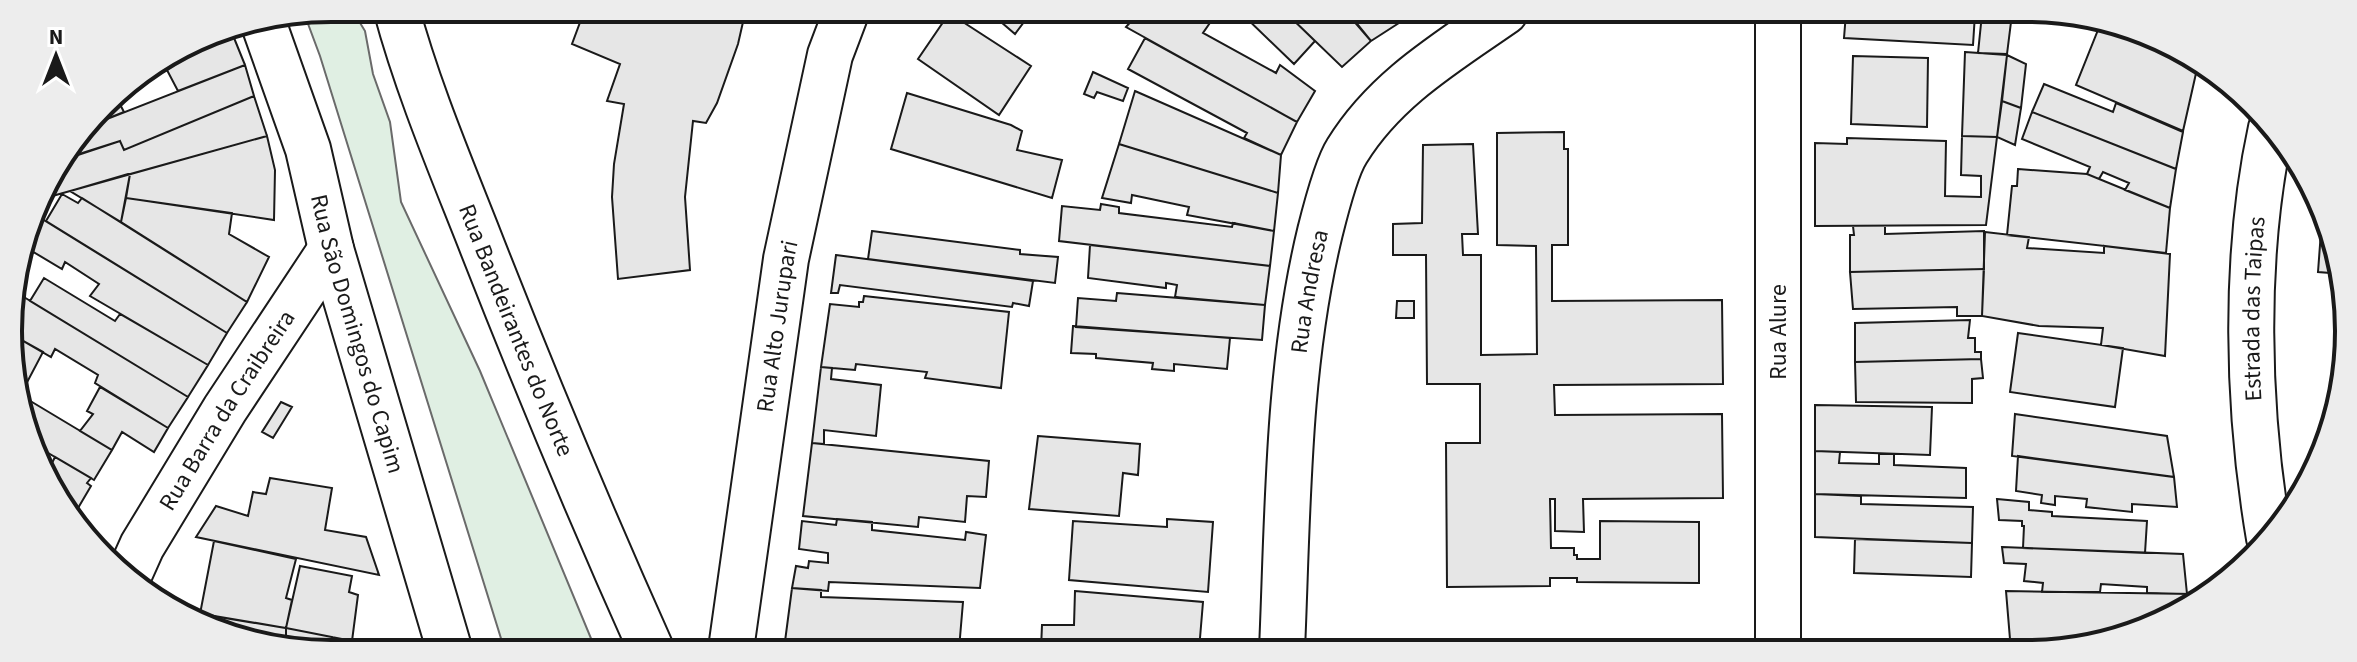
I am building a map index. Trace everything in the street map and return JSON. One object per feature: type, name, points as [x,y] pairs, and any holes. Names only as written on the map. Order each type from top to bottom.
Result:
[{"type":"street","name":"Rua Bandeirantes do Norte","points":[[401,22],[435,125],[531,369],[647,640]]},
{"type":"street","name":"Rua Alto Jurupari","points":[[732,640],[786,259],[830,55],[842,22]]},
{"type":"street","name":"Rua Andresa","points":[[1282,640],[1289,467],[1303,322],[1309,278],[1324,216],[1345,154],[1379,107],[1414,74],[1490,22]]},
{"type":"street","name":"Rua Alure","points":[[1778,22],[1778,640]]},
{"type":"street","name":"Rua São Domingos do Capim","points":[[266,29],[308,149],[331,249],[447,640]]},
{"type":"street","name":"Estrada das Taipas","points":[[2267,523],[2255,414],[2251,331],[2256,231],[2268,140]]},
{"type":"street","name":"Rua Barra da Craibreira","points":[[132,567],[142,546],[225,409],[331,249]]},
{"type":"green space","points":[[360,22],[365,31],[373,74],[390,122],[401,202],[480,371],[592,640],[502,640],[308,23]]},
{"type":"building","points":[[580,22],[743,22],[717,103],[706,123],[693,121],[685,197],[690,270],[618,279],[612,197],[624,104],[607,101],[620,64],[572,44]]},
{"type":"building","points":[[943,22],[963,22],[1031,66],[999,115],[918,59]]},
{"type":"building","points":[[1001,22],[1024,22],[1015,34]]},
{"type":"building","points":[[1130,22],[1211,22],[1203,33],[1276,73],[1280,65],[1315,91],[1297,122],[1126,27]]},
{"type":"building","points":[[1250,22],[1295,22],[1315,41],[1294,64]]},
{"type":"building","points":[[1295,22],[1355,22],[1371,41],[1342,67]]},
{"type":"building","points":[[1356,22],[1400,22],[1371,41]]},
{"type":"building","points":[[1845,22],[1974,22],[1973,45],[1844,38]]},
{"type":"building","points":[[1981,22],[2011,22],[2007,54],[1978,53]]},
{"type":"building","points":[[2098,31],[2125,38],[2163,54],[2196,73],[2183,131],[2076,85]]},
{"type":"building","points":[[234,38],[245,65],[178,91],[167,70],[161,72],[194,54]]},
{"type":"building","points":[[1145,38],[1297,122],[1281,155],[1244,138],[1247,133],[1128,69]]},
{"type":"building","points":[[1965,52],[2007,55],[1997,137],[1962,136]]},
{"type":"building","points":[[2007,55],[2026,64],[2021,108],[2002,101]]},
{"type":"building","points":[[1853,56],[1928,58],[1927,127],[1851,124]]},
{"type":"building","points":[[245,65],[254,96],[124,150],[120,141],[78,155],[107,119]]},
{"type":"building","points":[[1093,72],[1128,88],[1123,101],[1097,92],[1094,98],[1084,94]]},
{"type":"building","points":[[2044,84],[2113,112],[2116,103],[2183,132],[2176,169],[2032,112]]},
{"type":"building","points":[[1135,91],[1281,155],[1278,193],[1119,144]]},
{"type":"building","points":[[907,93],[1022,131],[1017,150],[1062,160],[1052,198],[891,149]]},
{"type":"building","points":[[254,96],[267,136],[53,196],[77,154],[120,141],[124,150]]},
{"type":"building","points":[[2002,101],[2021,108],[2015,145],[1997,137]]},
{"type":"building","points":[[121,105],[124,112],[107,119]]},
{"type":"building","points":[[2032,112],[2176,169],[2170,208],[2125,190],[2129,183],[2103,172],[2099,179],[2087,174],[2090,167],[2022,139]]},
{"type":"building","points":[[1564,132],[1564,149],[1568,149],[1568,245],[1552,245],[1552,301],[1722,300],[1723,384],[1554,385],[1555,415],[1722,414],[1723,498],[1583,499],[1584,532],[1555,531],[1555,499],[1550,499],[1551,548],[1574,548],[1577,559],[1600,559],[1600,521],[1699,522],[1699,583],[1577,582],[1577,578],[1550,578],[1550,586],[1447,587],[1446,443],[1480,443],[1480,384],[1427,384],[1426,255],[1393,255],[1393,224],[1422,223],[1423,145],[1473,144],[1478,234],[1462,234],[1463,255],[1481,255],[1481,355],[1537,354],[1536,246],[1497,245],[1497,133]]},
{"type":"building","points":[[267,136],[275,170],[274,220],[126,198],[130,174]]},
{"type":"building","points":[[1962,136],[1997,137],[1986,225],[1815,226],[1815,143],[1847,144],[1847,138],[1946,141],[1945,196],[1981,197],[1981,176],[1961,175]]},
{"type":"building","points":[[1119,144],[1278,193],[1274,231],[1187,215],[1189,207],[1132,195],[1131,203],[1102,198]]},
{"type":"building","points":[[2018,169],[2087,174],[2170,208],[2166,253],[2007,235],[2012,186],[2017,186]]},
{"type":"building","points":[[130,174],[121,222],[70,191]]},
{"type":"building","points":[[62,194],[78,203],[82,198],[247,302],[227,333],[46,221]]},
{"type":"building","points":[[126,198],[232,213],[229,234],[269,257],[247,302],[121,222]]},
{"type":"building","points":[[1101,204],[1119,207],[1119,213],[1232,227],[1233,223],[1274,231],[1270,266],[1059,241],[1062,206],[1100,210]]},
{"type":"building","points":[[43,220],[227,333],[208,365],[90,296],[99,284],[65,262],[62,269],[33,252]]},
{"type":"building","points":[[1853,226],[1885,226],[1885,234],[1984,231],[1984,269],[1850,272],[1850,235],[1854,235]]},
{"type":"building","points":[[872,231],[1058,257],[1055,283],[868,259]]},
{"type":"building","points":[[1985,232],[2029,237],[2027,248],[2104,253],[2104,246],[2170,254],[2165,356],[2101,345],[2103,328],[2039,326],[1982,316]]},
{"type":"building","points":[[2321,238],[2329,273],[2318,272]]},
{"type":"building","points":[[1090,245],[1270,266],[1265,305],[1175,297],[1177,285],[1166,283],[1166,288],[1088,278]]},
{"type":"building","points":[[836,255],[1033,281],[1029,306],[1013,303],[1012,307],[840,285],[838,293],[831,293]]},
{"type":"building","points":[[1984,269],[1982,316],[1957,316],[1957,307],[1853,309],[1850,272]]},
{"type":"building","points":[[44,278],[115,321],[120,314],[208,365],[188,397],[30,301]]},
{"type":"building","points":[[1117,293],[1265,305],[1262,340],[1076,327],[1078,298],[1116,301]]},
{"type":"building","points":[[864,296],[1009,312],[1001,388],[925,378],[927,372],[856,364],[855,370],[821,367],[830,304],[859,307]]},
{"type":"building","points":[[24,297],[188,397],[168,428],[95,383],[98,375],[55,349],[51,357],[22,341]]},
{"type":"building","points":[[1397,301],[1414,301],[1414,318],[1396,318]]},
{"type":"building","points":[[1970,320],[1968,338],[1975,338],[1975,352],[1981,352],[1981,359],[1855,362],[1855,323]]},
{"type":"building","points":[[1073,326],[1230,338],[1227,369],[1174,364],[1174,371],[1152,369],[1153,363],[1071,353]]},
{"type":"building","points":[[2018,333],[2123,348],[2115,407],[2010,392]]},
{"type":"building","points":[[22,340],[43,352],[27,383]]},
{"type":"building","points":[[1981,359],[1983,378],[1972,379],[1972,403],[1856,402],[1855,362]]},
{"type":"building","points":[[821,367],[832,368],[831,379],[881,385],[876,436],[824,430],[824,444],[812,443]]},
{"type":"building","points":[[100,387],[168,428],[154,452],[122,432],[112,450],[80,431],[93,414],[87,411]]},
{"type":"building","points":[[31,401],[112,450],[94,480],[47,453]]},
{"type":"building","points":[[281,402],[292,407],[273,438],[262,432]]},
{"type":"building","points":[[1815,405],[1932,407],[1930,455],[1815,451]]},
{"type":"building","points":[[2015,414],[2167,436],[2174,477],[2012,456]]},
{"type":"building","points":[[1038,436],[1140,444],[1138,475],[1123,473],[1119,516],[1029,509]]},
{"type":"building","points":[[812,443],[989,461],[986,497],[967,496],[965,522],[919,517],[918,527],[803,516]]},
{"type":"building","points":[[1815,451],[1840,452],[1839,463],[1879,464],[1879,454],[1894,454],[1894,465],[1966,468],[1966,498],[1815,494]]},
{"type":"building","points":[[2018,456],[2174,477],[2177,507],[2132,504],[2132,512],[2086,507],[2087,499],[2055,496],[2055,505],[2041,503],[2042,495],[2016,491]]},
{"type":"building","points":[[55,457],[91,478],[87,483],[91,486],[78,508],[54,468],[52,463]]},
{"type":"building","points":[[270,478],[332,488],[325,530],[366,537],[379,575],[196,537],[216,506],[248,516],[253,492],[266,494]]},
{"type":"building","points":[[1815,494],[1861,496],[1861,504],[1973,507],[1972,543],[1815,537]]},
{"type":"building","points":[[1997,499],[2029,502],[2029,510],[2052,512],[2052,516],[2147,521],[2145,553],[2023,548],[2022,521],[1999,520]]},
{"type":"building","points":[[837,519],[872,522],[872,530],[965,540],[966,532],[986,535],[980,588],[829,582],[828,591],[792,588],[796,566],[808,568],[809,561],[828,563],[828,553],[799,549],[802,521],[836,525]]},
{"type":"building","points":[[1167,519],[1213,522],[1208,592],[1069,580],[1073,521],[1167,527]]},
{"type":"building","points":[[1855,539],[1972,543],[1971,577],[1854,573]]},
{"type":"building","points":[[214,541],[296,559],[286,598],[292,600],[286,628],[213,616],[201,611]]},
{"type":"building","points":[[2002,547],[2183,554],[2187,594],[2147,593],[2147,587],[2101,584],[2100,592],[2042,592],[2043,583],[2024,581],[2026,564],[2004,563]]},
{"type":"building","points":[[300,566],[352,576],[349,592],[358,595],[352,640],[286,628]]},
{"type":"building","points":[[792,588],[821,590],[821,597],[963,602],[960,640],[785,640]]},
{"type":"building","points":[[1075,591],[1203,602],[1200,640],[1041,640],[1042,625],[1074,625]]},
{"type":"building","points":[[2006,591],[2188,594],[2163,608],[2106,629],[2066,637],[2010,640]]},
{"type":"building","points":[[212,616],[286,628],[286,636],[271,634]]},
{"type":"building","points":[[286,628],[332,637],[331,640],[286,636]]}]
